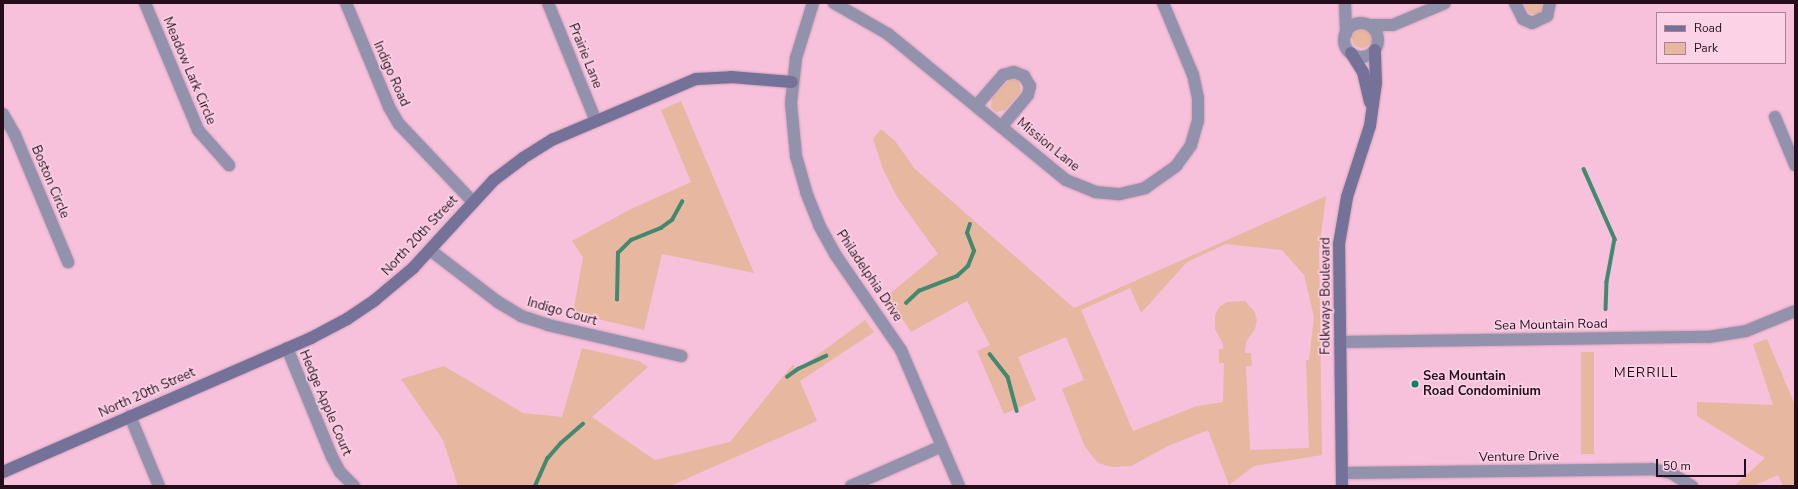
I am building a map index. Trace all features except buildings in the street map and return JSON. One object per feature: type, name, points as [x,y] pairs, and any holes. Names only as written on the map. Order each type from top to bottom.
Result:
[{"type":"street","name":"Meadow Lark Circle","points":[[145,3],[198,130],[229,166]]},
{"type":"street","name":"Indigo Road","points":[[346,3],[389,107],[399,124],[472,201]]},
{"type":"street","name":"Prairie Lane","points":[[548,3],[596,121]]},
{"type":"street","name":"Philadelphia Drive","points":[[813,3],[801,39],[792,82],[792,118],[796,156],[816,219],[835,254],[901,350],[959,486]]},
{"type":"street","name":"Mission Lane","points":[[834,3],[888,34],[977,105],[1066,180],[1095,192],[1120,194],[1133,192],[1161,178],[1188,150],[1199,114],[1193,75],[1165,4]]},
{"type":"street","points":[[1346,3],[1376,33],[1376,47]]},
{"type":"street","points":[[1346,3],[1346,46],[1351,53],[1364,56],[1376,47],[1393,25]]},
{"type":"street","points":[[1346,34],[1353,25],[1393,25],[1446,3]]},
{"type":"street","points":[[1515,3],[1523,19],[1532,23],[1547,16],[1550,3]]},
{"type":"street","name":"Folkways Boulevard","points":[[1342,486],[1340,229],[1350,184],[1368,137],[1376,83],[1376,47]]},
{"type":"street","name":"Folkways Boulevard","points":[[1351,53],[1363,72],[1372,110]]},
{"type":"street","points":[[977,105],[1003,75],[1014,72],[1024,76],[1030,86],[1028,95],[1002,126]]},
{"type":"street","name":"North 20th Street","points":[[3,472],[325,331],[362,309],[400,280],[430,250],[472,201],[523,158],[554,139],[675,86],[704,77],[792,82]]},
{"type":"street","name":"Boston Circle","points":[[3,114],[15,135],[68,262]]},
{"type":"street","points":[[1775,117],[1795,165]]},
{"type":"street","name":"Indigo Court","points":[[430,250],[498,302],[521,316],[548,325],[681,356]]},
{"type":"street","name":"Sea Mountain Road","points":[[1340,342],[1708,337],[1739,333],[1795,312]]},
{"type":"street","name":"Hedge Apple Court","points":[[287,348],[332,457],[340,472],[354,486]]},
{"type":"street","points":[[130,416],[160,486]]},
{"type":"street","points":[[851,486],[942,446]]},
{"type":"street","name":"Venture Drive","points":[[1342,473],[1652,469],[1672,473],[1692,486]]},
{"type":"green space","points":[[1523,3],[1542,3],[1543,8],[1538,14],[1530,14]]},
{"type":"green space","points":[[1362,28],[1369,31],[1372,38],[1369,45],[1362,48],[1355,45],[1352,38],[1355,31]]},
{"type":"green space","points":[[1010,79],[1019,81],[1021,92],[1005,110],[996,112],[991,107],[992,98]]},
{"type":"green space","points":[[681,101],[754,273],[662,254],[644,330],[573,313],[583,257],[572,241],[629,210],[691,182],[661,110]]},
{"type":"green space","points":[[881,129],[895,141],[915,169],[1074,308],[1326,196],[1319,249],[1322,455],[1254,466],[1229,485],[1208,430],[1168,446],[1131,466],[1112,467],[1098,463],[1085,447],[1062,389],[1084,380],[1066,337],[1018,357],[1036,400],[1004,414],[977,351],[990,345],[967,301],[911,332],[887,296],[938,254],[897,197],[883,169],[873,139]],"holes":[[[1226,244],[1282,250],[1304,275],[1314,317],[1309,360],[1306,360],[1309,448],[1250,450],[1246,366],[1252,366],[1251,353],[1245,353],[1246,342],[1255,329],[1257,320],[1254,311],[1245,301],[1227,302],[1219,307],[1215,316],[1215,329],[1223,344],[1223,349],[1219,349],[1219,363],[1224,363],[1223,402],[1197,406],[1133,431],[1081,310],[1130,288],[1141,313],[1187,262]]]},
{"type":"green space","points":[[865,320],[874,332],[800,381],[817,421],[670,486],[458,486],[443,440],[401,379],[444,366],[523,413],[562,417],[582,348],[639,361],[648,367],[592,417],[655,460],[730,442],[793,364],[796,371]]},
{"type":"green space","points":[[1767,339],[1795,405],[1795,486],[1783,486],[1778,475],[1753,486],[1734,486],[1765,458],[1697,416],[1697,402],[1773,405],[1753,344]]},
{"type":"green space","points":[[1581,352],[1594,352],[1594,454],[1581,454]]},
{"type":"waterway","points":[[1584,169],[1615,239],[1607,282],[1606,309]]},
{"type":"waterway","points":[[617,300],[618,253],[631,240],[661,228],[672,220],[682,202]]},
{"type":"waterway","points":[[906,303],[919,291],[957,276],[968,266],[974,251],[967,233],[970,224]]},
{"type":"waterway","points":[[990,354],[1008,377],[1017,411]]},
{"type":"waterway","points":[[787,377],[798,369],[826,356]]},
{"type":"waterway","points":[[535,486],[547,459],[561,443],[583,424]]},
{"type":"place","name":"Sea Mountain Road Condominium","points":[[1415,384]]},
{"type":"district","name":"MERRILL","points":[[1646,373]]}]
